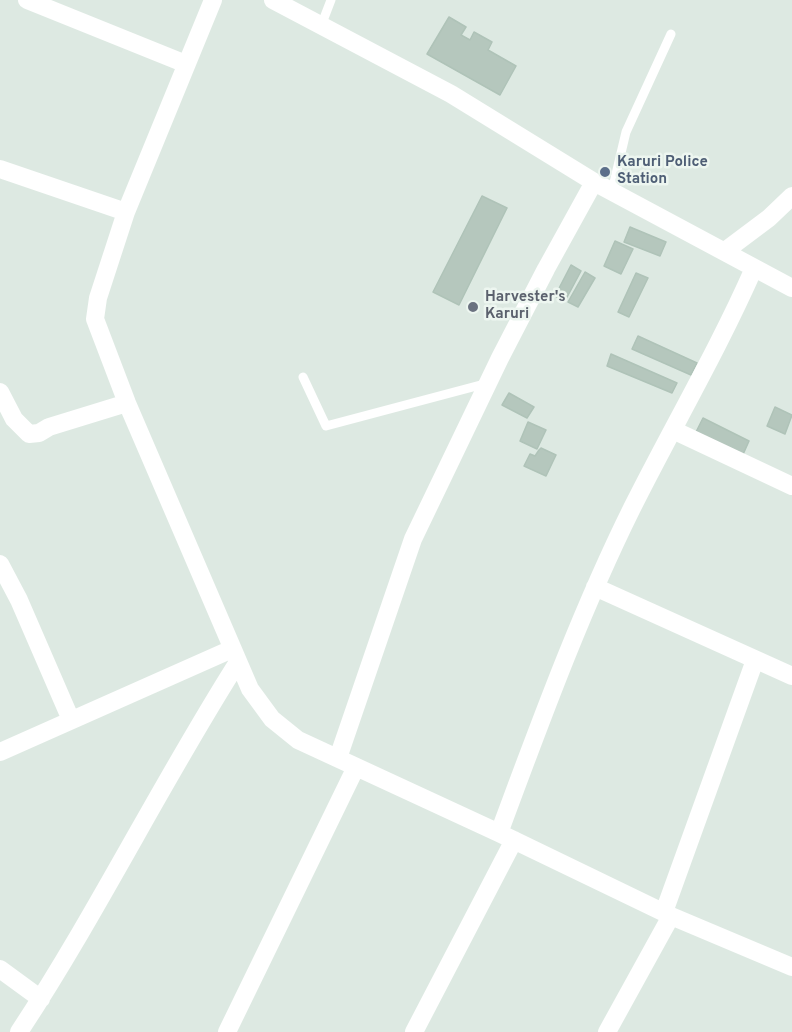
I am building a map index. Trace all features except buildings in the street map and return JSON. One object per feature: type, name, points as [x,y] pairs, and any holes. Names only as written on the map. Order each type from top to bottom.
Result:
[{"type":"street","points":[[27,0],[186,64]]},
{"type":"street","points":[[213,0],[126,212],[98,298],[95,319],[127,403],[250,689],[272,719],[298,740],[507,836],[667,914],[792,967]]},
{"type":"street","points":[[273,0],[451,94],[594,182],[725,250],[792,288]]},
{"type":"street","points":[[0,168],[126,212]]},
{"type":"street","points":[[338,758],[413,539],[488,383],[546,269],[594,182]]},
{"type":"street","points":[[725,250],[769,218],[792,196]]},
{"type":"street","points":[[414,1032],[507,836],[542,720],[595,587],[632,508],[734,315],[754,268]]},
{"type":"street","points":[[0,392],[15,419],[29,434],[39,433],[49,427],[127,403]]},
{"type":"street","points":[[673,430],[792,486]]},
{"type":"street","points":[[0,564],[19,600],[71,720]]},
{"type":"street","points":[[595,587],[792,676]]},
{"type":"street","points":[[0,752],[71,720],[235,656]]},
{"type":"street","points":[[19,1032],[58,974],[208,710],[235,656]]},
{"type":"street","points":[[607,1032],[667,914],[755,660]]},
{"type":"street","points":[[227,1032],[356,767]]},
{"type":"street","points":[[0,969],[41,999]]},
{"type":"lane","points":[[321,26],[331,0]]},
{"type":"lane","points":[[612,191],[626,132],[671,34]]},
{"type":"lane","points":[[303,377],[326,426],[488,383]]},
{"type":"place","name":"Karuri Police Station","points":[[605,172]]},
{"type":"place","name":"Harvester's Karuri","points":[[473,307]]}]
